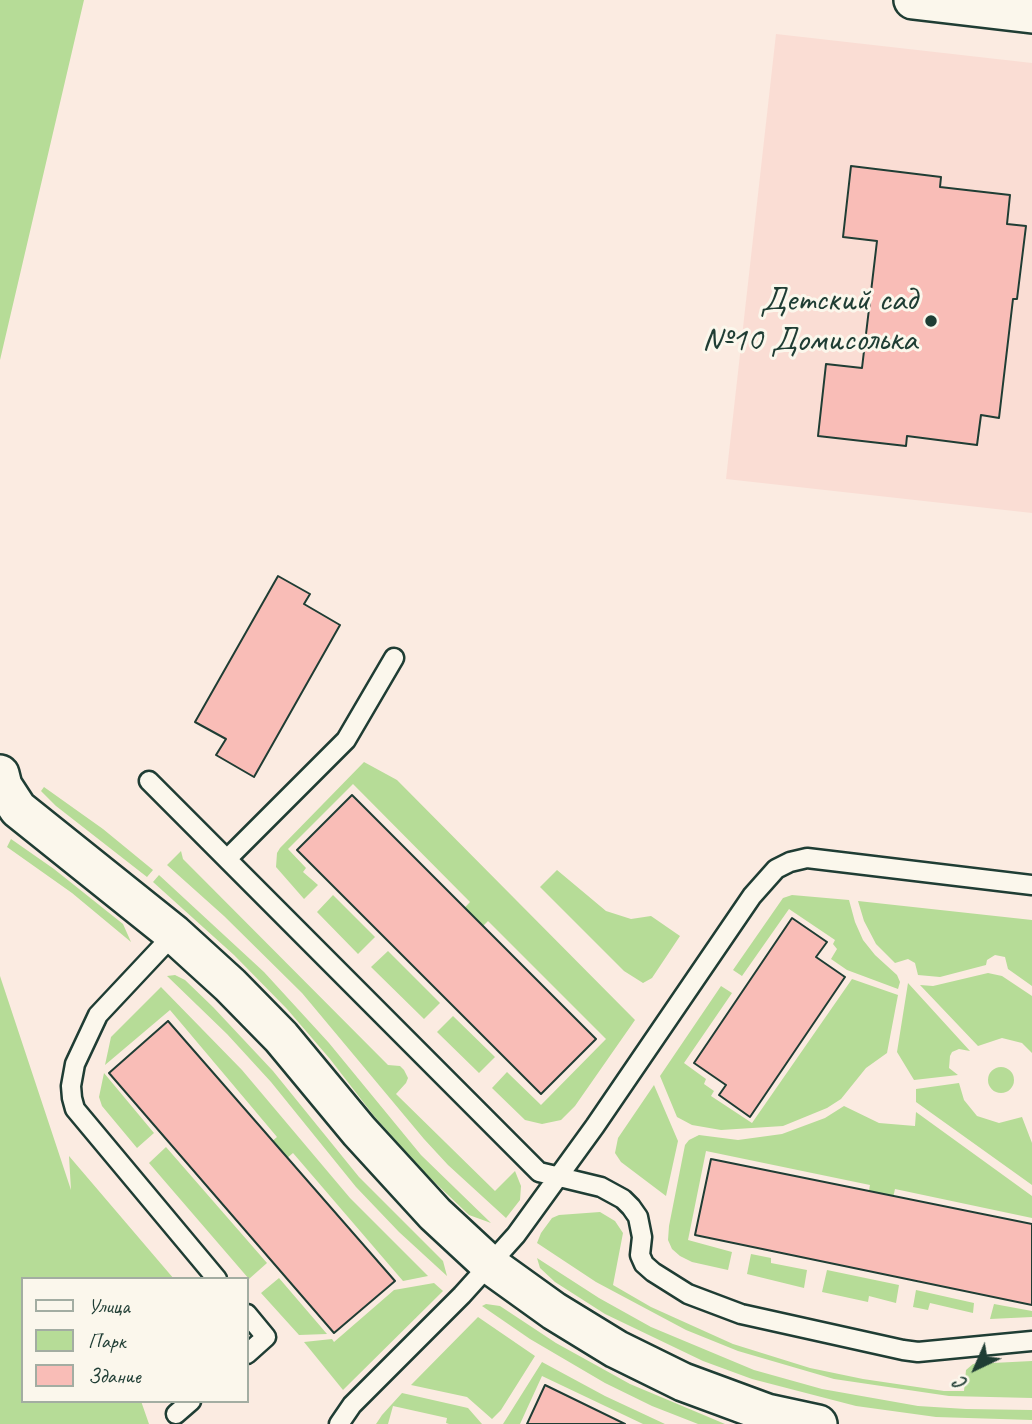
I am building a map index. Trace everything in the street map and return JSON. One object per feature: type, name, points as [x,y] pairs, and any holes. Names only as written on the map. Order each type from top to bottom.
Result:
[{"type":"street","points":[[913,0],[1032,14]]},
{"type":"street","points":[[0,774],[3,786],[18,809],[174,934],[230,985],[281,1037],[359,1131],[435,1214],[489,1265],[554,1311],[616,1349],[683,1382],[765,1418],[818,1424]]},
{"type":"lane","points":[[227,859],[346,740],[394,658]]},
{"type":"lane","points":[[149,781],[539,1172],[601,1187],[623,1199],[638,1217],[642,1237],[640,1255],[644,1264],[653,1272],[688,1294],[741,1314],[918,1352],[1032,1341]]},
{"type":"lane","points":[[339,1424],[352,1405],[516,1235],[595,1126],[740,913],[776,869],[807,858],[1032,885]]},
{"type":"lane","points":[[174,934],[98,1015],[75,1064],[72,1074],[72,1098],[75,1109],[215,1277]]},
{"type":"lane","points":[[248,1315],[266,1337],[248,1352]]},
{"type":"lane","points":[[176,1414],[189,1403]]},
{"type":"shaded area","points":[[776,34],[1032,63],[1032,513],[726,479]]},
{"type":"green space","points":[[0,0],[84,0],[0,360]]},
{"type":"green space","points":[[364,762],[397,780],[635,1020],[575,1106],[561,1120],[542,1124],[525,1120],[492,1088],[507,1072],[541,1105],[606,1039],[488,921],[474,935],[456,917],[470,902],[353,784],[288,849],[306,868],[303,872],[318,885],[304,899],[276,867],[280,848]]},
{"type":"green space","points":[[44,787],[103,829],[153,870],[147,877],[56,806],[41,791]]},
{"type":"green space","points":[[11,839],[123,924],[131,942],[72,893],[7,847]]},
{"type":"green space","points":[[181,851],[183,859],[388,1065],[400,1066],[404,1070],[408,1078],[396,1094],[495,1191],[515,1171],[521,1186],[520,1200],[506,1218],[424,1139],[302,993],[224,916],[167,865]]},
{"type":"green space","points":[[557,870],[606,911],[631,919],[651,916],[680,936],[652,978],[643,983],[624,971],[540,887]]},
{"type":"green space","points":[[159,875],[264,972],[329,1043],[421,1155],[491,1223],[469,1215],[425,1173],[374,1116],[287,1009],[234,955],[153,882]]},
{"type":"green space","points":[[333,895],[375,937],[358,954],[317,912]]},
{"type":"green space","points":[[792,895],[849,900],[863,940],[897,975],[900,982],[898,989],[847,970],[831,959],[837,949],[833,944],[835,940],[789,909],[742,976],[733,970],[783,898]]},
{"type":"green space","points":[[858,901],[1032,920],[1032,986],[1008,969],[1005,957],[995,955],[987,960],[986,965],[940,977],[918,975],[915,963],[908,959],[895,963],[876,944],[864,921]]},
{"type":"green space","points":[[388,951],[440,1003],[424,1019],[371,967]]},
{"type":"green space","points":[[988,973],[1002,976],[1032,996],[1032,1053],[1022,1043],[1002,1038],[978,1046],[920,985],[933,986]]},
{"type":"green space","points":[[175,975],[185,980],[213,1007],[273,1071],[359,1177],[443,1261],[447,1276],[399,1232],[356,1187],[271,1082],[227,1034],[167,976]]},
{"type":"green space","points":[[0,976],[71,1190],[69,1156],[172,1277],[21,1277],[21,1403],[142,1403],[149,1424],[0,1424]]},
{"type":"green space","points":[[852,979],[898,995],[887,1053],[866,1068],[841,1099],[827,1108],[783,1126],[721,1130],[692,1125],[677,1117],[660,1076],[721,986],[732,993],[684,1063],[706,1079],[704,1084],[714,1091],[711,1096],[752,1123]]},
{"type":"green space","points":[[908,983],[970,1051],[959,1049],[950,1056],[949,1068],[958,1075],[914,1080],[897,1052]]},
{"type":"green space","points":[[161,987],[242,1070],[350,1198],[428,1276],[403,1281],[293,1153],[273,1170],[258,1153],[277,1137],[170,1010],[105,1065],[111,1037]]},
{"type":"green space","points":[[453,1016],[495,1057],[479,1073],[437,1032]]},
{"type":"green space","points":[[1001,1067],[1010,1071],[1014,1080],[1010,1089],[1001,1093],[992,1089],[988,1080],[992,1071]]},
{"type":"green space","points":[[104,1073],[154,1133],[137,1148],[102,1106],[99,1097]]},
{"type":"green space","points":[[959,1083],[964,1100],[977,1116],[999,1123],[1022,1117],[1032,1143],[1032,1185],[916,1102],[916,1089]]},
{"type":"green space","points":[[654,1085],[678,1141],[666,1196],[621,1162],[615,1153],[618,1138]]},
{"type":"green space","points":[[844,1106],[879,1123],[915,1126],[916,1112],[1032,1196],[1032,1218],[895,1189],[891,1207],[867,1201],[870,1185],[706,1151],[688,1240],[732,1252],[728,1270],[692,1262],[672,1249],[668,1240],[669,1226],[685,1145],[689,1140],[699,1135],[738,1140],[782,1134],[825,1118]]},
{"type":"green space","points":[[166,1147],[267,1263],[249,1279],[149,1163]]},
{"type":"green space","points":[[600,1212],[615,1221],[623,1233],[613,1285],[651,1307],[733,1344],[810,1368],[944,1391],[964,1391],[966,1370],[973,1364],[1032,1361],[1032,1398],[949,1396],[834,1379],[738,1351],[686,1330],[596,1282],[537,1243],[552,1218],[559,1215]]},
{"type":"green space","points":[[751,1254],[771,1258],[771,1263],[807,1270],[804,1288],[747,1274]]},
{"type":"green space","points":[[537,1258],[599,1298],[651,1327],[754,1370],[822,1389],[918,1406],[1032,1410],[1032,1420],[936,1417],[856,1406],[752,1379],[703,1361],[605,1314],[555,1282],[540,1268]]},
{"type":"green space","points":[[827,1270],[899,1285],[896,1303],[869,1296],[868,1302],[822,1292]]},
{"type":"green space","points":[[279,1278],[327,1334],[299,1335],[261,1293]]},
{"type":"green space","points":[[434,1283],[443,1291],[343,1390],[304,1342],[332,1339],[334,1342],[394,1290]]},
{"type":"green space","points":[[916,1290],[974,1303],[973,1313],[930,1303],[928,1310],[913,1307]]},
{"type":"green space","points":[[994,1304],[1032,1311],[1032,1317],[990,1319]]},
{"type":"green space","points":[[482,1306],[500,1306],[556,1343],[630,1384],[725,1424],[698,1424],[605,1383],[530,1339]]},
{"type":"green space","points":[[478,1317],[535,1356],[501,1410],[492,1419],[467,1397],[411,1385]]},
{"type":"green space","points":[[542,1362],[665,1424],[643,1424],[542,1376],[520,1424],[503,1424]]},
{"type":"green space","points":[[402,1393],[468,1408],[482,1424],[449,1424],[446,1423],[447,1418],[393,1406],[388,1424],[376,1424]]},
{"type":"building","name":"Детский сад №10 Домисолька","points":[[851,166],[941,177],[940,187],[1010,195],[1007,224],[1026,226],[1017,299],[1013,299],[999,418],[981,415],[977,445],[907,436],[906,446],[818,436],[826,364],[862,368],[877,241],[843,237]]},
{"type":"building","points":[[278,576],[310,594],[304,604],[340,625],[254,777],[216,755],[226,739],[195,722]]},
{"type":"building","points":[[352,795],[596,1039],[541,1094],[297,850]]},
{"type":"building","points":[[792,918],[827,942],[816,957],[845,977],[750,1117],[719,1095],[726,1085],[694,1063]]},
{"type":"building","points":[[168,1021],[395,1281],[334,1333],[109,1073]]},
{"type":"building","points":[[711,1159],[1032,1224],[1032,1305],[695,1235]]},
{"type":"building","points":[[545,1385],[625,1424],[527,1424]]},
{"type":"place","name":"Детский сад №10 Домисолька","points":[[931,321]]}]
